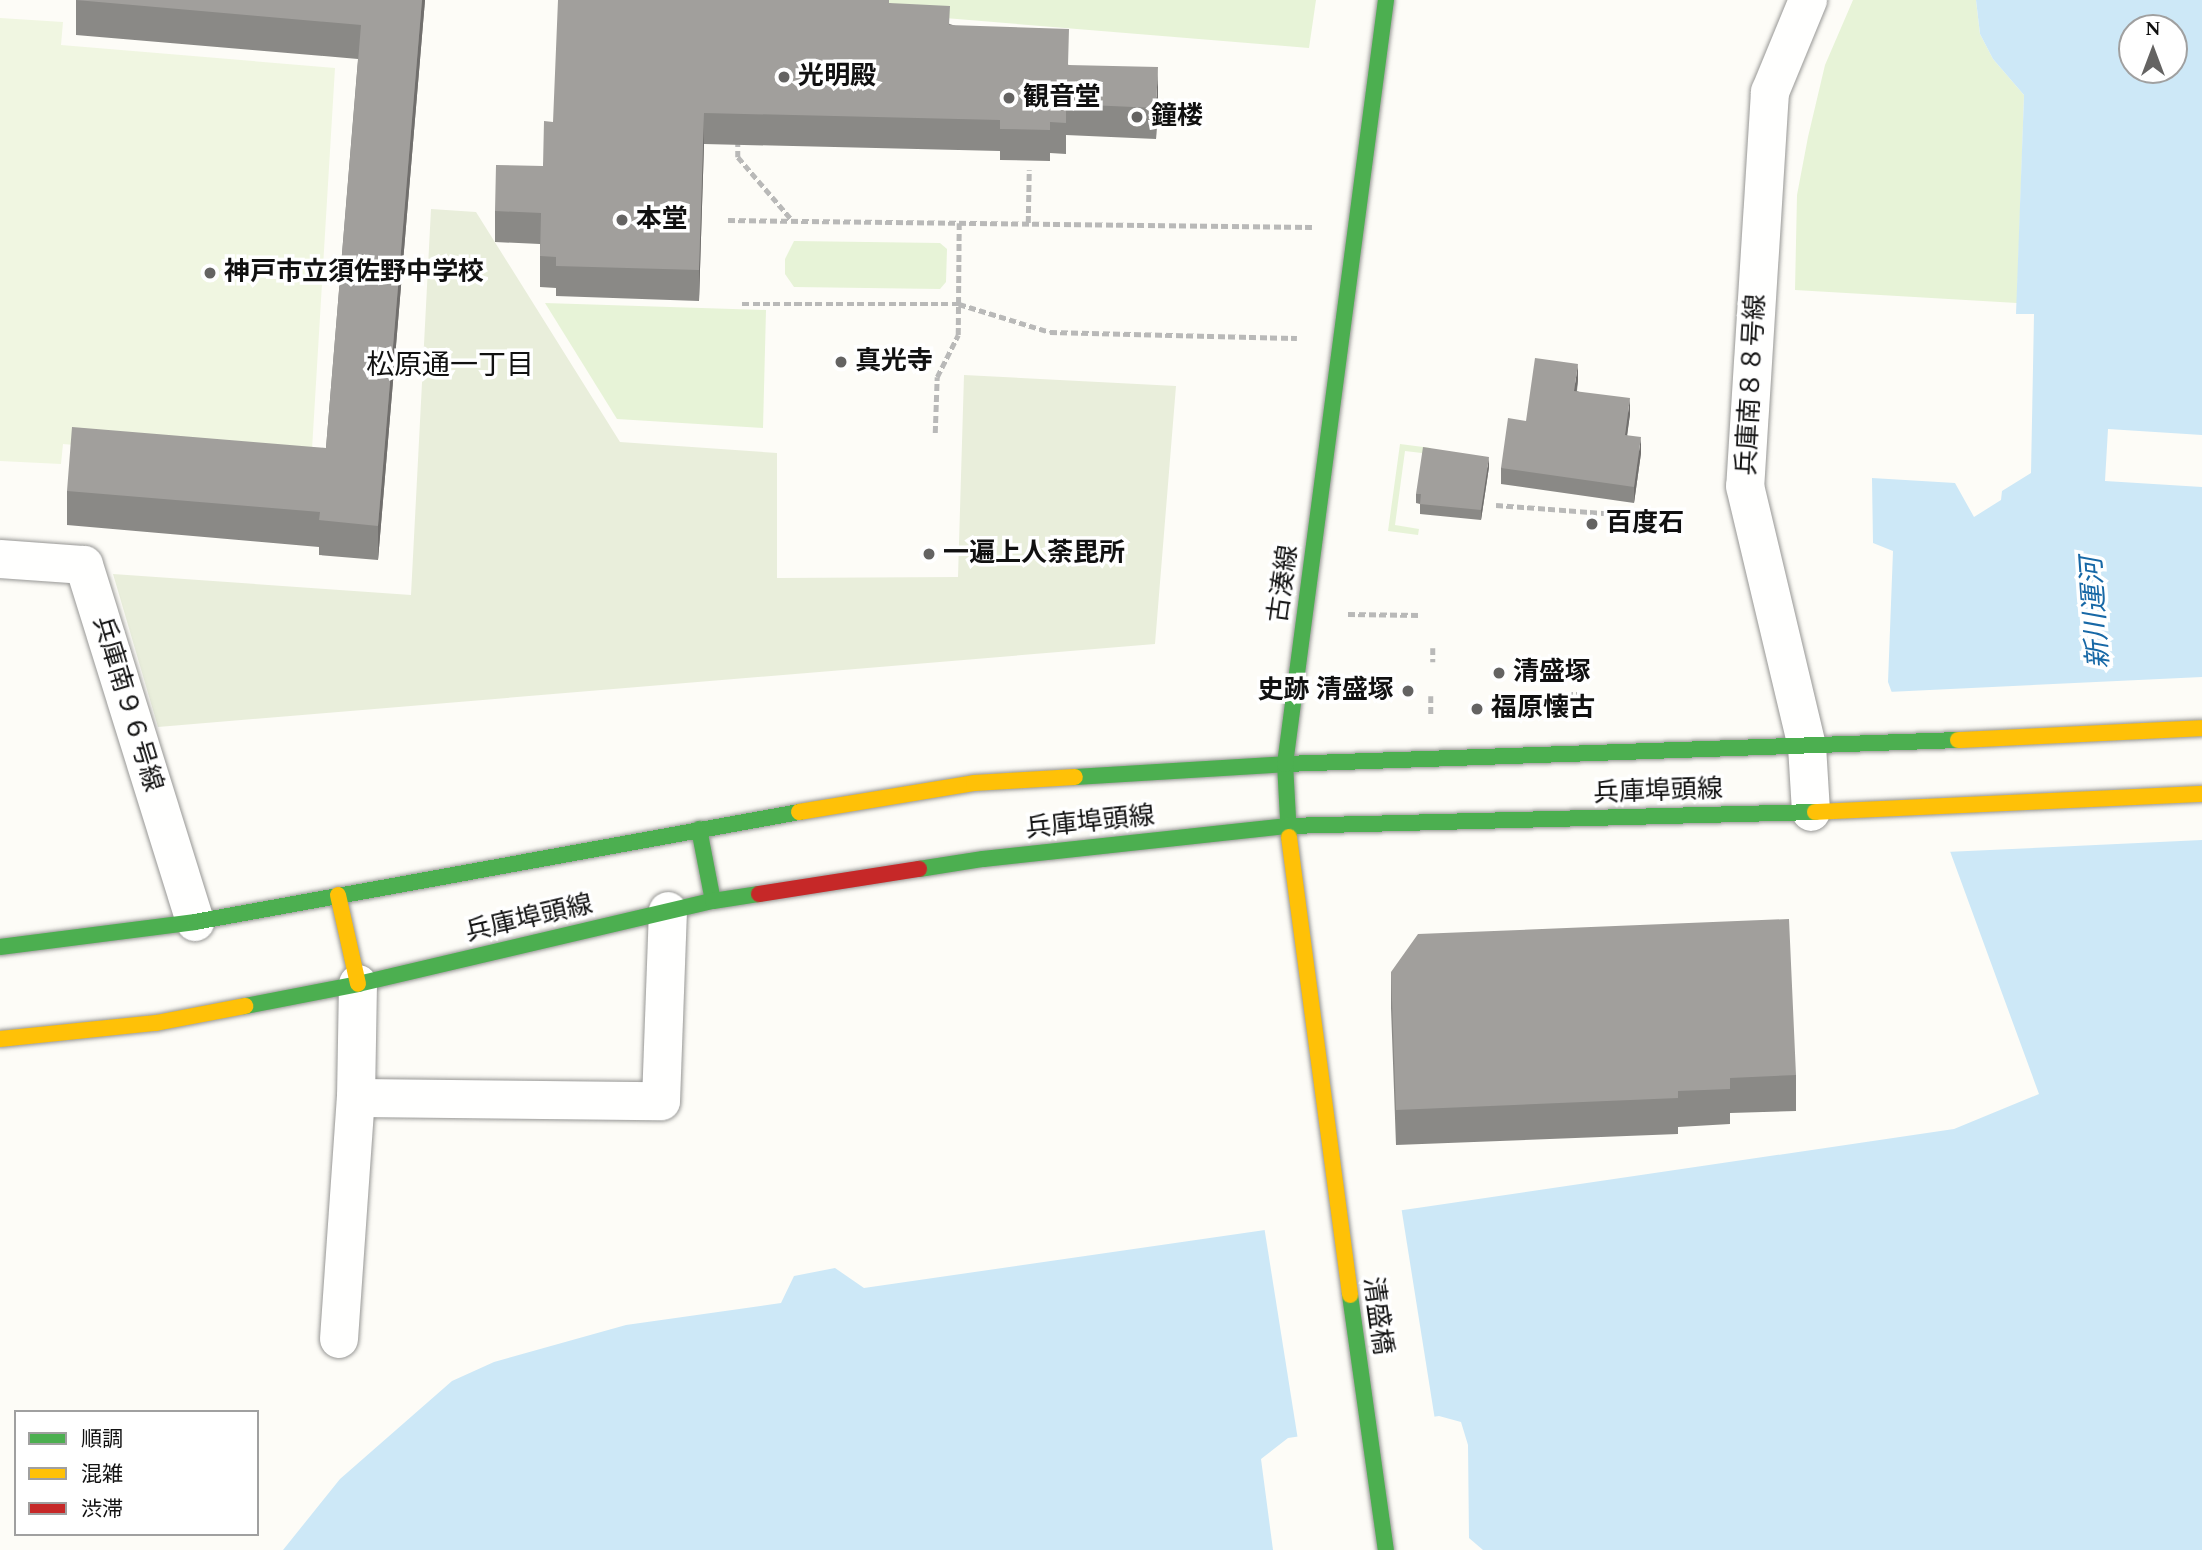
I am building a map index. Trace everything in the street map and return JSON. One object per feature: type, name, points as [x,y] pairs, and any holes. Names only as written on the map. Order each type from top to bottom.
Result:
[{"type":"main road","name":"古湊線","points":[[1333,1176],[1288,826],[1285,764],[1386,0]]},
{"type":"main road","name":"兵庫埠頭線","points":[[0,947],[195,922],[699,829],[974,783],[1285,764],[1874,744],[2202,728]]},
{"type":"main road","name":"兵庫埠頭線","points":[[0,1039],[156,1023],[358,984],[713,901],[983,859],[1288,826],[1811,812],[2202,794]]},
{"type":"main road","points":[[699,829],[713,901]]},
{"type":"main road","points":[[338,895],[358,984]]},
{"type":"main road","name":"清盛橋","points":[[1333,1176],[1387,1550]]},
{"type":"street","name":"兵庫南８８号線","points":[[1808,0],[1770,92],[1745,486],[1807,746],[1811,812]]},
{"type":"street","name":"兵庫南９６号線","points":[[0,559],[84,565],[195,922]]},
{"type":"street","points":[[356,1098],[661,1101],[668,911]]},
{"type":"street","points":[[339,1339],[356,1098],[358,984]]},
{"type":"path","points":[[738,128],[738,157],[792,220]]},
{"type":"path","points":[[1028,223],[1029,170]]},
{"type":"path","points":[[728,220],[1356,227]]},
{"type":"path","points":[[935,433],[937,377],[958,335],[959,223]]},
{"type":"path","points":[[742,304],[958,304],[1050,332],[1342,339]]},
{"type":"path","points":[[1496,505],[1630,515]]},
{"type":"path","points":[[1304,614],[1420,615]]},
{"type":"path","points":[[1433,648],[1433,662]]},
{"type":"path","points":[[1566,694],[1578,694]]},
{"type":"path","points":[[1431,696],[1431,720]]},
{"type":"green space","points":[[725,0],[1316,0],[1309,48]]},
{"type":"green space","points":[[1853,0],[1976,0],[1980,34],[1993,59],[2024,95],[2017,303],[1795,290],[1797,195],[1808,137],[1825,65]]},
{"type":"green space","points":[[0,18],[63,22],[61,45],[335,68],[311,466],[63,444],[61,464],[0,461]]},
{"type":"green space","points":[[431,209],[476,212],[620,442],[777,453],[777,578],[958,577],[964,375],[1176,386],[1155,644],[158,727],[113,574],[411,595]]},
{"type":"green space","points":[[794,241],[940,243],[947,249],[946,282],[940,289],[794,287],[785,274],[785,259]]},
{"type":"green space","points":[[545,303],[766,310],[763,428],[617,419]]},
{"type":"green space","points":[[1400,444],[1431,448],[1430,454],[1405,451],[1395,525],[1419,529],[1418,535],[1388,531]]},
{"type":"water","name":"新川運河","points":[[1976,0],[2202,0],[2202,435],[2108,429],[2105,481],[2202,487],[2202,1550],[1483,1550],[1469,1538],[1468,1445],[1461,1422],[1439,1416],[1288,1438],[1261,1459],[1273,1550],[283,1550],[340,1479],[452,1381],[494,1362],[626,1325],[781,1303],[794,1276],[835,1268],[864,1288],[1424,1207],[1954,1129],[2039,1094],[1888,682],[1893,551],[1873,543],[1872,478],[1955,483],[1974,517],[2001,500],[2002,491],[2031,473],[2034,314],[2016,314],[2024,95],[1993,59],[1980,34]]},
{"type":"pier","points":[[2202,677],[2202,840],[1946,852],[1888,692]]},
{"type":"pier","points":[[1401,1206],[1435,1420],[1298,1440],[1264,1226]]},
{"type":"building","points":[[76,0],[422,0],[378,526],[319,520],[320,512],[67,491],[72,427],[326,448],[361,25]]},
{"type":"building","points":[[558,0],[889,0],[889,3],[950,6],[949,25],[1069,29],[1068,65],[1158,67],[1156,108],[1066,104],[1066,123],[1050,122],[1050,130],[1000,129],[1000,120],[704,113],[699,270],[556,266],[556,257],[540,256],[541,213],[495,211],[496,165],[543,166],[544,121],[553,122]]},
{"type":"building","points":[[1535,358],[1578,364],[1574,391],[1630,398],[1625,435],[1641,437],[1634,487],[1501,468],[1508,418],[1526,421]]},
{"type":"building","points":[[1423,447],[1489,457],[1481,510],[1420,504],[1421,494],[1416,494]]},
{"type":"building","points":[[1789,919],[1796,1075],[1730,1078],[1730,1089],[1678,1091],[1678,1098],[1396,1110],[1391,972],[1418,934]]},
{"type":"traffic: fast","points":[[1289,837],[1285,764],[1386,0]]},
{"type":"traffic: fast","points":[[1075,777],[1285,764],[1958,740]]},
{"type":"traffic: fast","points":[[0,947],[195,922],[799,812]]},
{"type":"traffic: fast","points":[[919,869],[983,859],[1288,826],[1815,812]]},
{"type":"traffic: fast","points":[[699,829],[713,901]]},
{"type":"traffic: fast","points":[[245,1006],[358,984],[713,901],[759,894]]},
{"type":"traffic: fast","points":[[1350,1295],[1386,1550]]},
{"type":"traffic: slow","points":[[1958,740],[2202,728]]},
{"type":"traffic: slow","points":[[799,812],[974,783],[1075,777]]},
{"type":"traffic: slow","points":[[1815,812],[2202,794]]},
{"type":"traffic: slow","points":[[1289,837],[1350,1295]]},
{"type":"traffic: slow","points":[[338,895],[358,984]]},
{"type":"traffic: slow","points":[[0,1039],[156,1023],[245,1006]]},
{"type":"traffic: jam","points":[[759,894],[919,869]]},
{"type":"place","name":"光明殿","points":[[784,77]]},
{"type":"place","name":"観音堂","points":[[1009,98]]},
{"type":"place","name":"鐘楼","points":[[1137,117]]},
{"type":"place","name":"本堂","points":[[622,220]]},
{"type":"place","name":"神戸市立須佐野中学校","points":[[210,273]]},
{"type":"place","name":"真光寺","points":[[841,362]]},
{"type":"place","name":"百度石","points":[[1592,524]]},
{"type":"place","name":"一遍上人荼毘所","points":[[929,554]]},
{"type":"place","name":"清盛塚","points":[[1499,673]]},
{"type":"place","name":"史跡 清盛塚","points":[[1408,691]]},
{"type":"place","name":"福原懐古","points":[[1477,709]]},
{"type":"district","name":"松原通一丁目","points":[[450,366]]}]
